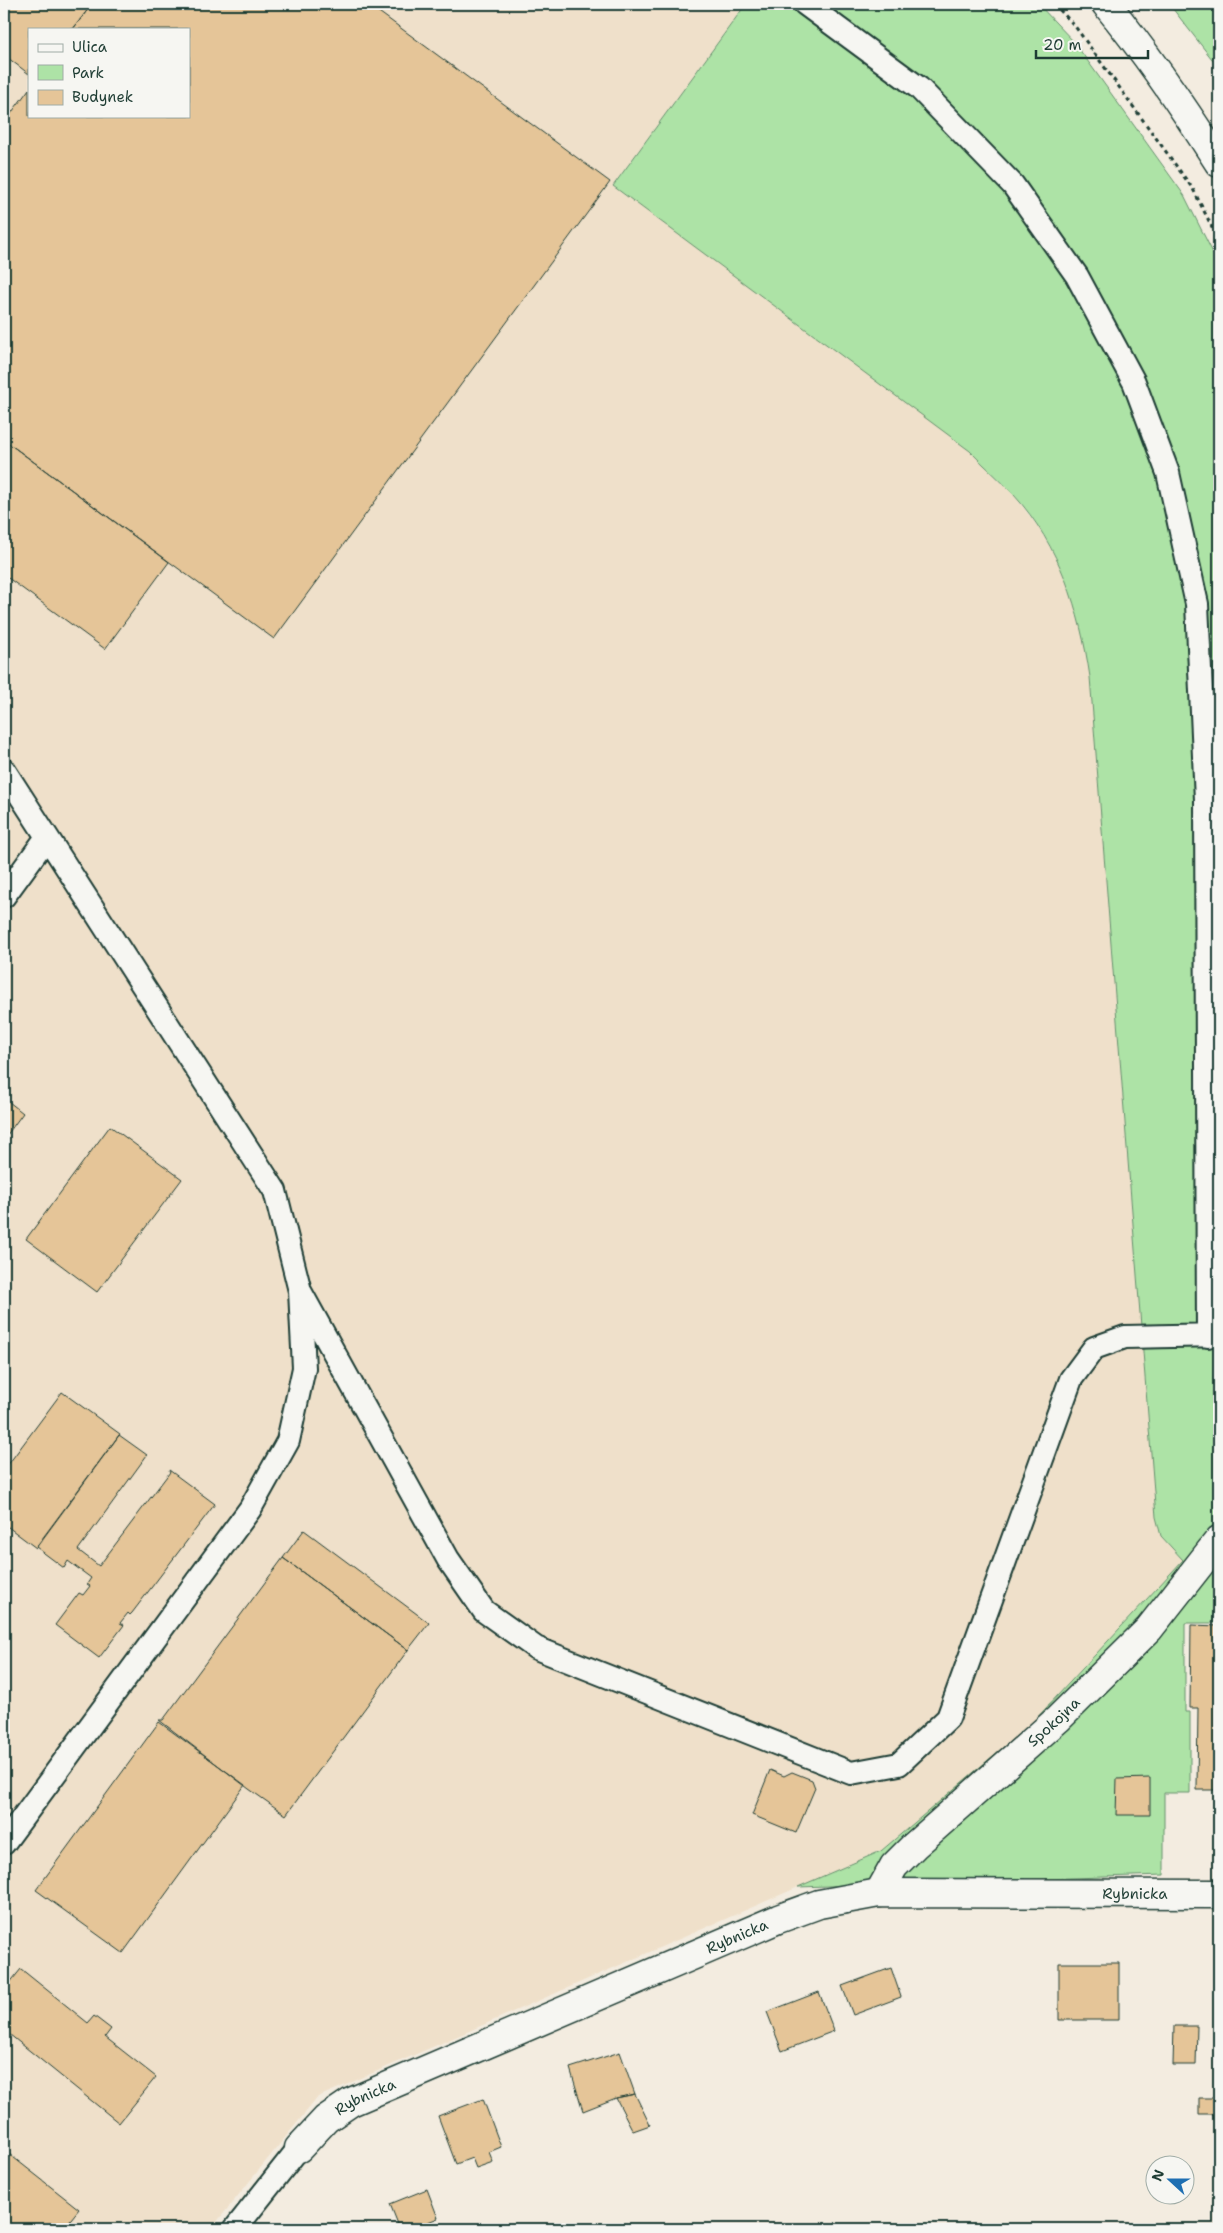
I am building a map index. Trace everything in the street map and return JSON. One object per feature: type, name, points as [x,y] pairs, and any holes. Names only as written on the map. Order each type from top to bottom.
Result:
[{"type":"street","points":[[1106,4],[1128,30],[1183,106],[1219,163]]},
{"type":"street","name":"Spokojna","points":[[879,1893],[894,1866],[914,1846],[1058,1719],[1148,1629],[1219,1540]]},
{"type":"street","name":"Rybnicka","points":[[299,2148],[326,2119],[351,2102],[778,1919],[819,1904],[879,1893],[1219,1894]]},
{"type":"lane","points":[[300,1291],[448,1559],[484,1611],[536,1648],[851,1773],[899,1764],[948,1718],[1071,1379],[1094,1348],[1125,1337],[1213,1335],[1206,800],[1198,614],[1168,473],[1134,382],[1077,276],[1013,185],[919,88],[805,4]]},
{"type":"lane","points":[[4,770],[275,1191],[300,1291],[304,1368],[288,1441],[250,1509],[4,1843]]},
{"type":"lane","points":[[4,896],[47,837]]},
{"type":"lane","points":[[235,2229],[299,2148]]},
{"type":"path","points":[[1054,4],[1074,25],[1193,189],[1219,241]]},
{"type":"shaded area","points":[[4,4],[746,4],[613,186],[847,355],[970,451],[1014,495],[1039,528],[1058,561],[1073,598],[1084,635],[1090,677],[1156,1517],[1161,1536],[1183,1560],[1033,1722],[881,1851],[318,2097],[211,2229],[4,2229]]},
{"type":"green space","points":[[746,4],[1038,4],[1074,42],[1184,195],[1219,265],[1219,1623],[1185,1623],[1185,1712],[1190,1712],[1190,1793],[1164,1793],[1164,1875],[798,1887],[881,1851],[1033,1722],[1183,1560],[1161,1536],[1156,1517],[1090,677],[1080,627],[1066,580],[1056,557],[1030,515],[1009,489],[970,451],[613,186]]},
{"type":"green space","points":[[1169,4],[1219,4],[1219,68]]},
{"type":"building","points":[[4,4],[92,4],[74,28],[28,28],[28,73],[4,55]]},
{"type":"building","points":[[92,4],[368,4],[610,182],[274,639],[4,440],[4,123],[28,90],[28,118],[190,118],[190,28],[74,28]]},
{"type":"building","points":[[4,440],[169,562],[105,649],[4,575]]},
{"type":"building","points":[[4,1098],[23,1113],[4,1139]]},
{"type":"building","points":[[110,1126],[182,1179],[97,1292],[26,1239]]},
{"type":"building","points":[[62,1392],[120,1434],[36,1548],[4,1524],[4,1470]]},
{"type":"building","points":[[119,1435],[147,1455],[78,1550],[99,1566],[170,1472],[169,1470],[215,1504],[132,1613],[130,1615],[128,1613],[120,1623],[124,1625],[99,1658],[55,1625],[79,1593],[83,1595],[90,1586],[87,1584],[91,1578],[68,1561],[64,1568],[36,1547]]},
{"type":"building","points":[[304,1530],[429,1623],[408,1650],[283,1558]]},
{"type":"building","points":[[283,1558],[408,1650],[286,1815],[159,1720],[163,1720]]},
{"type":"building","points":[[1191,1625],[1219,1626],[1219,1790],[1197,1790],[1198,1708],[1190,1708]]},
{"type":"building","points":[[159,1722],[245,1785],[123,1953],[36,1890]]},
{"type":"building","points":[[770,1770],[784,1776],[792,1772],[812,1780],[815,1788],[796,1833],[752,1815]]},
{"type":"building","points":[[1150,1778],[1150,1815],[1116,1815],[1117,1779]]},
{"type":"building","points":[[1059,1963],[1119,1963],[1119,2020],[1059,2020]]},
{"type":"building","points":[[891,1968],[901,1997],[853,2015],[842,1986]]},
{"type":"building","points":[[21,1969],[88,2023],[94,2016],[111,2029],[105,2037],[156,2077],[119,2123],[4,2030],[4,1990]]},
{"type":"building","points":[[819,1992],[834,2031],[782,2051],[767,2012]]},
{"type":"building","points":[[1174,2026],[1197,2026],[1196,2065],[1173,2065]]},
{"type":"building","points":[[620,2052],[635,2094],[616,2098],[583,2111],[570,2068]]},
{"type":"building","points":[[635,2094],[650,2125],[633,2131],[616,2098]]},
{"type":"building","points":[[1199,2098],[1219,2098],[1219,2114],[1199,2114]]},
{"type":"building","points":[[483,2099],[501,2147],[489,2152],[493,2162],[476,2168],[472,2158],[456,2164],[438,2116]]},
{"type":"building","points":[[4,2150],[79,2209],[63,2229],[12,2229],[4,2223]]},
{"type":"building","points":[[427,2189],[438,2218],[410,2229],[400,2229],[390,2204]]}]
